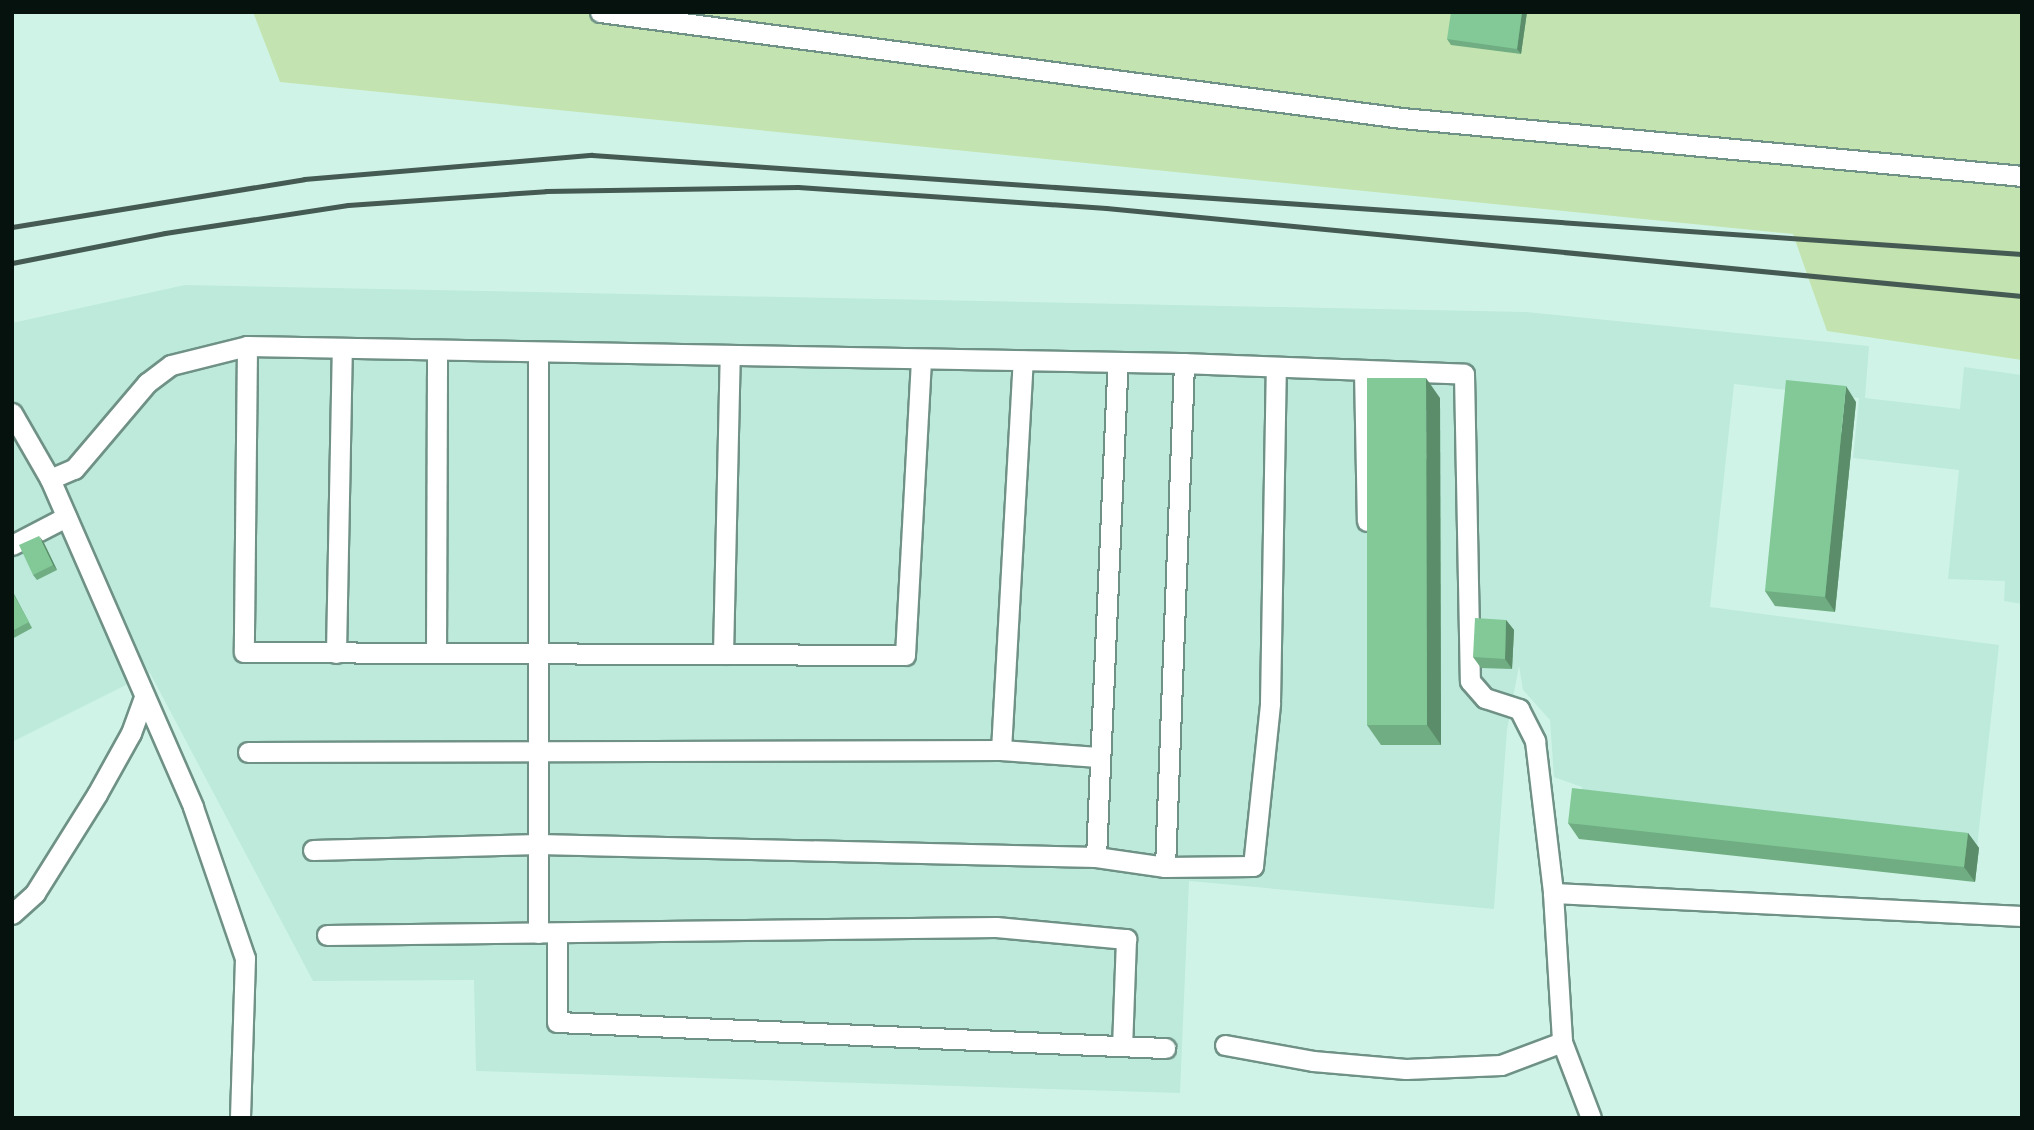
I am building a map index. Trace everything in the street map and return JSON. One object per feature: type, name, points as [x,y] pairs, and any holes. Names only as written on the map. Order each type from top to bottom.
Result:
[{"type":"lane","points":[[600,12],[1402,118],[2022,176]]},
{"type":"lane","points":[[247,346],[244,652],[905,655],[921,359]]},
{"type":"lane","points":[[50,479],[74,469],[147,383],[171,365],[247,346],[1184,363],[1464,374],[1470,681],[1485,698],[1518,709],[1535,741],[1553,893],[1562,1042],[1591,1118]]},
{"type":"lane","points":[[336,653],[342,348]]},
{"type":"lane","points":[[436,653],[437,350]]},
{"type":"lane","points":[[538,352],[537,844],[557,1022],[1165,1048]]},
{"type":"lane","points":[[723,654],[730,355]]},
{"type":"lane","points":[[1001,750],[1023,360]]},
{"type":"lane","points":[[1096,857],[1098,757],[1118,362]]},
{"type":"lane","points":[[1165,867],[1184,363]]},
{"type":"lane","points":[[313,850],[537,844],[1096,857],[1165,867],[1253,866],[1270,703],[1276,367]]},
{"type":"lane","points":[[1364,370],[1367,536]]},
{"type":"lane","points":[[12,413],[50,479],[193,807],[245,958],[240,1118]]},
{"type":"lane","points":[[12,545],[66,517]]},
{"type":"lane","points":[[12,914],[35,893],[97,793],[131,733],[144,698]]},
{"type":"lane","points":[[248,752],[1001,750],[1098,757]]},
{"type":"lane","points":[[1553,893],[2022,916]]},
{"type":"lane","points":[[327,935],[996,927],[1126,939],[1122,1046]]},
{"type":"lane","points":[[1226,1045],[1312,1061],[1406,1069],[1501,1065],[1562,1042]]},
{"type":"shaded area","points":[[185,285],[1526,312],[1869,346],[1865,398],[1960,409],[1964,367],[2022,375],[2022,604],[2004,601],[2005,581],[1948,579],[1959,470],[1853,458],[1859,398],[1734,384],[1710,607],[1999,645],[1976,857],[1580,816],[1582,787],[1554,777],[1550,720],[1523,690],[1519,666],[1507,730],[1494,909],[1189,881],[1180,1093],[476,1071],[474,980],[313,981],[150,673],[12,742],[12,323]]},
{"type":"green space","points":[[253,12],[2022,12],[2022,360],[1827,331],[1793,234],[280,82]]},
{"type":"building","points":[[1451,12],[1522,12],[1517,49],[1447,39]]},
{"type":"building","points":[[1367,378],[1426,378],[1427,725],[1367,725]]},
{"type":"building","points":[[1786,380],[1846,386],[1825,597],[1765,591]]},
{"type":"building","points":[[39,536],[53,565],[33,575],[19,545]]},
{"type":"building","points":[[12,592],[29,622],[12,631]]},
{"type":"building","points":[[1475,618],[1506,620],[1505,659],[1473,657]]},
{"type":"building","points":[[1572,788],[1968,833],[1964,867],[1568,823]]},
{"type":"railway","points":[[12,227],[304,179],[592,155],[2022,254]]},
{"type":"railway","points":[[12,263],[165,233],[348,205],[546,191],[798,187],[1106,208],[2022,296]]}]
